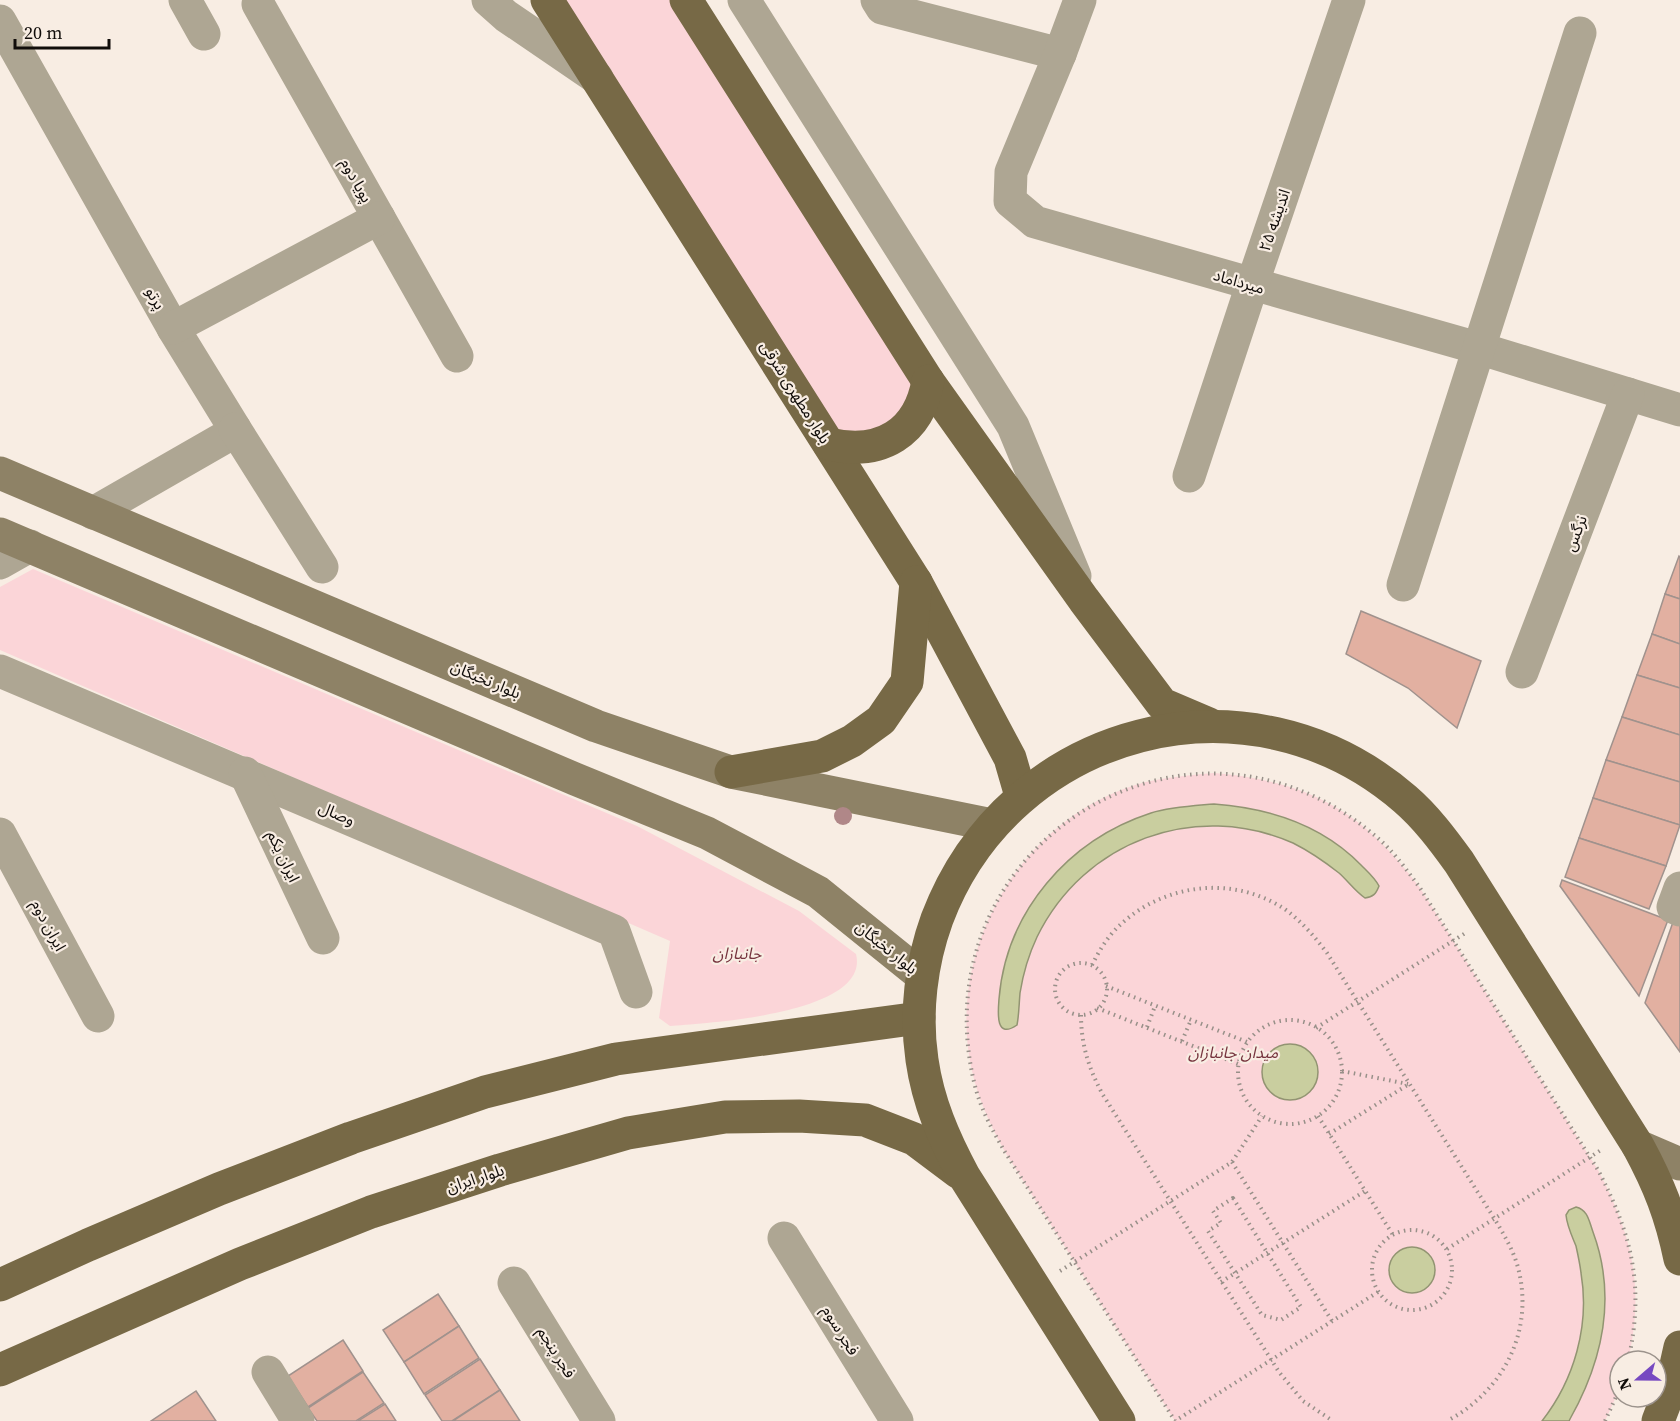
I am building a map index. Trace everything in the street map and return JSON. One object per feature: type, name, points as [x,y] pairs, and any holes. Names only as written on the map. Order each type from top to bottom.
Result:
[{"type":"main road","name":"بلوار مطهری شرقی","points":[[547,0],[916,582],[1010,758],[1021,796]]},
{"type":"main road","points":[[686,0],[928,381],[1084,600],[1162,704],[1214,726]]},
{"type":"main road","points":[[829,444],[846,448],[863,448],[879,445],[895,437],[908,427],[918,413],[925,398],[928,381]]},
{"type":"main road","name":"بلوار نخبگان","points":[[0,473],[596,726],[731,772],[992,825]]},
{"type":"main road","name":"بلوار نخبگان","points":[[0,534],[707,833],[818,892],[922,976]]},
{"type":"main road","points":[[731,772],[822,756],[852,741],[881,720],[907,682],[916,582]]},
{"type":"main road","points":[[1119,1421],[964,1176],[945,1140],[931,1101],[922,1060],[919,1018],[922,976],[931,935],[946,896],[966,859],[992,825],[1021,796],[1055,771],[1092,751],[1131,737],[1172,729],[1214,726],[1256,729],[1297,738],[1336,753],[1372,774],[1406,800],[1435,829],[1460,862],[1634,1139],[1661,1191],[1672,1221],[1680,1259]]},
{"type":"main road","points":[[0,1285],[219,1189],[351,1138],[485,1092],[616,1059],[919,1018]]},
{"type":"main road","name":"بلوار ایران","points":[[0,1370],[240,1264],[371,1212],[500,1170],[628,1133],[725,1117],[799,1116],[865,1120],[914,1139],[964,1176]]},
{"type":"main road","points":[[1634,1139],[1680,1164]]},
{"type":"main road","points":[[1660,1421],[1680,1347]]},
{"type":"main road","points":[[1660,1421],[1680,1408]]},
{"type":"street","points":[[185,0],[204,34]]},
{"type":"street","points":[[488,0],[506,16],[597,78]]},
{"type":"street","points":[[694,0],[711,38]]},
{"type":"street","points":[[744,0],[1013,426],[1084,600]]},
{"type":"street","points":[[878,0],[882,8],[1060,54]]},
{"type":"street","name":"میرداماد","points":[[1080,0],[1011,172],[1010,201],[1035,222],[1478,348],[1680,410]]},
{"type":"street","name":"اندیشه ۲۵","points":[[1189,476],[1349,0]]},
{"type":"street","name":"پویا دوم","points":[[258,4],[457,356]]},
{"type":"street","name":"پرتو","points":[[0,21],[173,328],[322,567]]},
{"type":"street","points":[[1403,585],[1580,33]]},
{"type":"street","points":[[173,328],[379,218]]},
{"type":"street","name":"نرگس","points":[[1522,672],[1628,394]]},
{"type":"street","points":[[93,513],[229,435],[235,429]]},
{"type":"street","points":[[0,563],[30,546]]},
{"type":"street","name":"وصال","points":[[0,671],[614,931],[636,992]]},
{"type":"street","name":"ایران یکم","points":[[245,773],[323,938]]},
{"type":"street","name":"ایران دوم","points":[[0,834],[98,1017]]},
{"type":"street","name":"فجر سوم","points":[[784,1238],[897,1421]]},
{"type":"street","name":"فجر پنجم","points":[[514,1283],[599,1421]]},
{"type":"street","points":[[268,1372],[298,1421]]},
{"type":"path","points":[[1378,1292],[1175,1421],[1005,1152],[988,1121],[973,1076],[967,1018],[969,983],[977,949],[989,916],[1006,885],[1027,857],[1053,832],[1081,811],[1112,795],[1144,783],[1179,776],[1214,773],[1249,776],[1283,784],[1316,796],[1374,835],[1406,869],[1453,940],[1590,1157],[1614,1201],[1627,1234],[1634,1268],[1636,1304],[1631,1349]]},
{"type":"path","points":[[1092,965],[1113,932],[1142,908],[1158,899],[1195,889],[1232,889],[1268,900],[1299,921],[1327,953],[1494,1218],[1510,1247],[1521,1284],[1522,1302],[1517,1340],[1505,1366],[1489,1389],[1476,1402],[1446,1421]]},
{"type":"path","points":[[1316,1028],[1493,916]]},
{"type":"path","points":[[1083,963],[1092,965],[1099,971],[1106,986],[1103,1002],[1090,1013],[1081,1015],[1063,1008],[1058,1001],[1055,983],[1065,968],[1083,963]]},
{"type":"path","points":[[1106,986],[1247,1042]]},
{"type":"path","points":[[1147,1028],[1155,1006]]},
{"type":"path","points":[[1097,1008],[1238,1064]]},
{"type":"path","points":[[1081,1015],[1082,1038],[1092,1074],[1103,1095],[1270,1360],[1302,1401],[1333,1421]]},
{"type":"path","points":[[1182,1041],[1191,1020]]},
{"type":"path","points":[[1286,1020],[1302,1022],[1316,1028],[1335,1046],[1340,1058],[1341,1084],[1336,1097],[1328,1108],[1304,1123],[1290,1125],[1262,1116],[1250,1106],[1242,1094],[1238,1080],[1238,1064],[1247,1042],[1258,1031],[1286,1020]]},
{"type":"path","points":[[1342,1071],[1409,1084]]},
{"type":"path","points":[[1329,1134],[1409,1084]]},
{"type":"path","points":[[1035,1288],[1232,1162],[1262,1116]]},
{"type":"path","points":[[1318,1116],[1393,1235]]},
{"type":"path","points":[[1447,1249],[1590,1157],[1634,1139]]},
{"type":"path","points":[[1232,1162],[1332,1321]]},
{"type":"path","points":[[1221,1282],[1365,1191]]},
{"type":"path","points":[[1233,1198],[1267,1253],[1301,1307],[1281,1320],[1262,1315],[1208,1231],[1221,1223],[1213,1211],[1233,1198]]},
{"type":"path","points":[[1404,1230],[1428,1233],[1439,1239],[1447,1249],[1452,1261],[1453,1276],[1449,1289],[1440,1300],[1428,1308],[1414,1311],[1400,1309],[1378,1292],[1373,1280],[1372,1267],[1375,1254],[1382,1243],[1393,1235],[1404,1230]]},
{"type":"green space","points":[[547,0],[686,0],[925,398],[846,448]]},
{"type":"green space","name":"جانبازان","points":[[33,569],[637,826],[799,911],[856,954],[854,974],[839,990],[814,1002],[783,1011],[750,1018],[670,1026],[659,1018],[670,941],[0,650],[0,587]]},
{"type":"green space","name":"میدان جانبازان","points":[[1214,773],[1248,777],[1306,793],[1355,820],[1399,861],[1420,888],[1598,1170],[1627,1239],[1635,1285],[1633,1334],[1630,1349],[1608,1349],[1608,1409],[1610,1409],[1605,1421],[1175,1421],[1005,1152],[987,1117],[974,1081],[969,1055],[967,1011],[973,967],[986,925],[1007,886],[1034,850],[1066,821],[1104,798],[1146,782]]},
{"type":"shaded area","points":[[1214,804],[1274,815],[1312,829],[1346,851],[1361,865],[1379,886],[1377,891],[1365,898],[1339,873],[1311,853],[1293,843],[1256,831],[1218,826],[1181,829],[1146,838],[1113,854],[1083,876],[1057,904],[1037,937],[1029,957],[1020,993],[1017,1025],[1010,1029],[1001,1027],[998,1011],[1004,967],[1014,937],[1028,909],[1046,884],[1068,861],[1093,841],[1121,825],[1159,811]]},
{"type":"shaded area","points":[[1285,1044],[1295,1044],[1310,1052],[1316,1061],[1318,1072],[1316,1083],[1310,1092],[1295,1100],[1285,1100],[1274,1095],[1267,1088],[1262,1077],[1262,1067],[1267,1056],[1274,1049]]},
{"type":"shaded area","points":[[1576,1207],[1588,1216],[1600,1256],[1605,1304],[1603,1328],[1591,1374],[1569,1421],[1542,1421],[1563,1388],[1571,1370],[1581,1332],[1583,1293],[1581,1270],[1566,1215],[1569,1210]]},
{"type":"shaded area","points":[[1412,1247],[1421,1248],[1428,1254],[1434,1261],[1434,1279],[1428,1286],[1421,1292],[1412,1293],[1403,1292],[1396,1286],[1390,1279],[1389,1270],[1390,1261],[1396,1254],[1403,1248]]},
{"type":"building","points":[[1680,557],[1680,599],[1665,594]]},
{"type":"building","points":[[1665,594],[1680,599],[1680,644],[1652,634]]},
{"type":"building","points":[[1361,611],[1481,661],[1457,728],[1408,688],[1346,654]]},
{"type":"building","points":[[1652,634],[1680,644],[1680,688],[1637,675]]},
{"type":"building","points":[[1637,675],[1680,688],[1680,735],[1622,717]]},
{"type":"building","points":[[1622,717],[1680,735],[1680,782],[1606,760]]},
{"type":"building","points":[[1606,760],[1680,782],[1680,825],[1593,798]]},
{"type":"building","points":[[1593,798],[1680,825],[1666,866],[1579,838]]},
{"type":"building","points":[[1579,838],[1666,866],[1649,909],[1565,877]]},
{"type":"building","points":[[1562,880],[1668,920],[1639,996],[1560,886]]},
{"type":"building","points":[[1673,922],[1680,924],[1680,1052],[1645,1003]]},
{"type":"building","points":[[438,1294],[459,1326],[404,1362],[383,1330]]},
{"type":"building","points":[[459,1326],[479,1358],[424,1394],[404,1362]]},
{"type":"building","points":[[343,1340],[363,1371],[308,1407],[288,1376]]},
{"type":"building","points":[[480,1359],[500,1390],[452,1421],[442,1421],[425,1395]]},
{"type":"building","points":[[363,1372],[384,1403],[356,1421],[317,1421],[308,1408]]},
{"type":"building","points":[[500,1390],[520,1421],[453,1421]]},
{"type":"building","points":[[196,1391],[216,1421],[151,1421]]},
{"type":"building","points":[[385,1404],[396,1421],[358,1421]]}]
